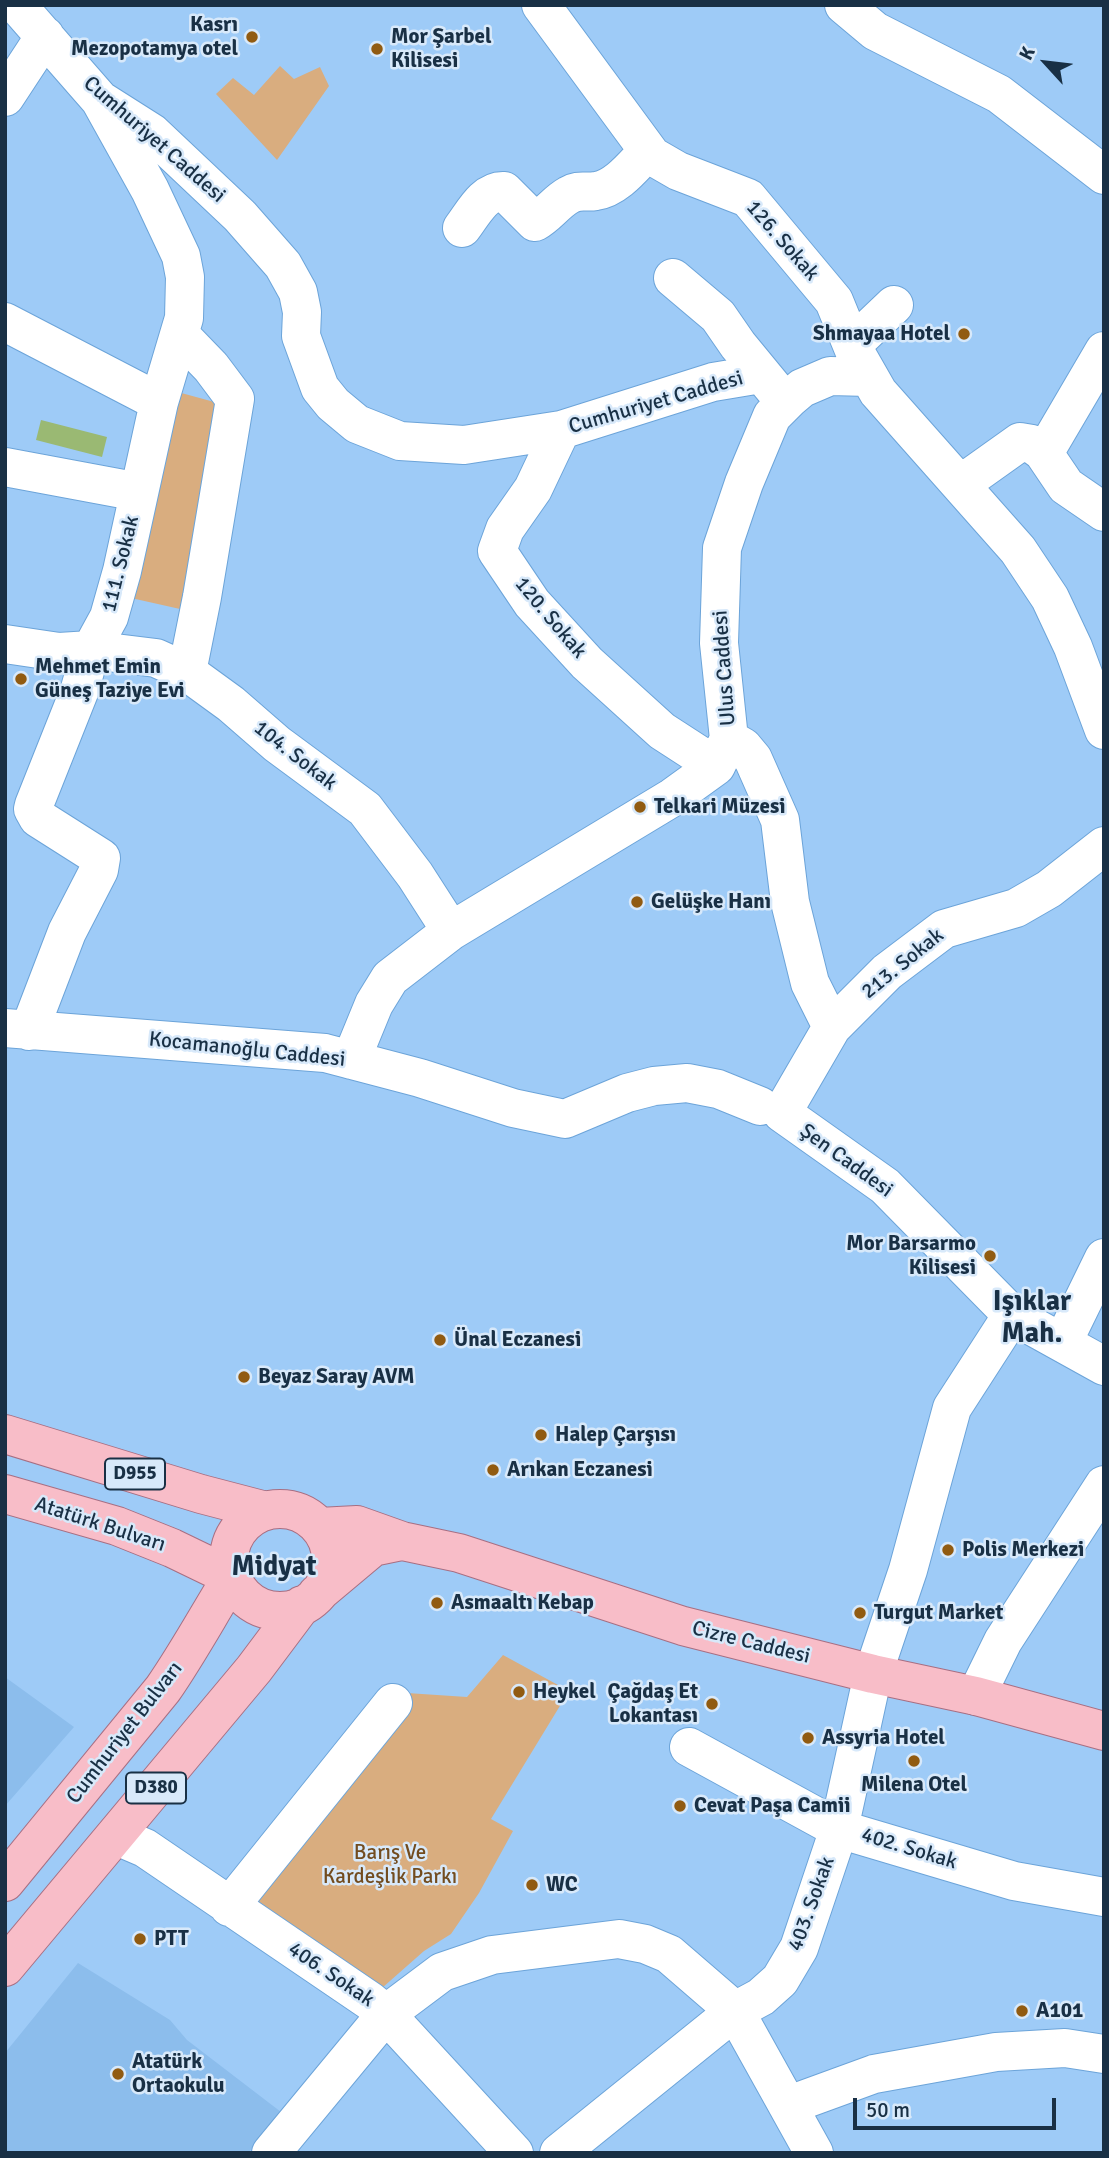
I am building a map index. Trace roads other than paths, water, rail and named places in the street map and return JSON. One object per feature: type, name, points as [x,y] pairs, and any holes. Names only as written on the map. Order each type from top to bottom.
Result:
[{"type":"main road","name":"D955","points":[[5,1434],[265,1511]]},
{"type":"main road","name":"Atatürk Bulvarı","points":[[5,1494],[117,1525],[232,1577]]},
{"type":"main road","points":[[309,1600],[325,1584],[330,1562],[326,1539],[319,1527],[307,1517],[280,1509],[265,1511],[251,1518],[239,1530],[231,1544],[229,1561],[232,1577],[240,1592],[253,1603],[269,1610],[286,1611],[309,1600],[373,1547],[402,1541]]},
{"type":"main road","name":"Cizre Caddesi","points":[[319,1527],[357,1525],[402,1541],[459,1553],[683,1626],[873,1674],[976,1696],[1104,1731]]},
{"type":"main road","points":[[179,1552],[195,1567],[202,1579],[205,1592],[200,1628]]},
{"type":"main road","name":"Cumhuriyet Bulvarı","points":[[5,1882],[163,1689],[232,1577]]},
{"type":"main road","name":"D380","points":[[5,1967],[117,1836],[309,1600]]},
{"type":"street","name":"Cumhuriyet Caddesi","points":[[17,5],[100,100],[160,140],[240,216],[283,265],[298,292],[302,312],[301,336],[320,388],[333,404],[357,424],[400,441],[464,445],[561,430],[713,382],[761,374]]},
{"type":"street","name":"126. Sokak","points":[[541,5],[652,156],[678,171],[748,198],[834,301],[860,361],[890,407],[1018,550],[1050,598],[1073,648],[1104,730]]},
{"type":"street","points":[[844,5],[875,31],[999,94],[1104,175]]},
{"type":"street","points":[[5,97],[45,36]]},
{"type":"street","name":"111. Sokak","points":[[17,1029],[99,870],[101,858],[38,818],[33,809],[38,790],[79,692],[91,650],[109,617],[122,571],[159,402],[181,336],[184,318],[186,276],[181,256],[150,190],[100,100]]},
{"type":"street","points":[[463,228],[485,197],[495,191],[504,191],[535,222],[567,195],[580,190],[596,191],[614,184],[648,151]]},
{"type":"street","points":[[673,278],[718,316],[785,403]]},
{"type":"street","points":[[860,361],[894,305]]},
{"type":"street","points":[[5,322],[159,402]]},
{"type":"street","points":[[181,336],[211,367],[235,399],[187,672]]},
{"type":"street","points":[[1043,452],[1104,351]]},
{"type":"street","name":"Ulus Caddesi","points":[[723,753],[719,643],[722,548],[744,483],[772,416],[802,388],[860,361]]},
{"type":"street","name":"120. Sokak","points":[[561,430],[533,489],[505,529],[497,551],[532,603],[587,663],[662,731],[723,753]]},
{"type":"street","points":[[961,484],[1020,442],[1031,444],[1043,452],[1066,486],[1104,512]]},
{"type":"street","points":[[5,467],[139,492]]},
{"type":"street","name":"104. Sokak","points":[[5,644],[59,652],[91,650],[156,658],[187,672],[232,704],[277,744],[365,809],[415,876],[450,931]]},
{"type":"street","points":[[351,1060],[374,1004],[390,978],[450,931],[673,797],[723,753],[743,747],[753,760],[780,820],[790,902],[810,983],[832,1027]]},
{"type":"street","name":"213. Sokak","points":[[771,1109],[832,1027],[887,972],[944,929],[1016,908],[1049,889],[1104,846]]},
{"type":"street","name":"Kocamanoğlu Caddesi","points":[[17,1029],[325,1053],[420,1078],[513,1108],[565,1119]]},
{"type":"street","name":"Şen Caddesi","points":[[565,1119],[627,1093],[654,1086],[687,1083],[718,1089],[771,1109],[885,1186],[1012,1315],[1104,1366]]},
{"type":"street","points":[[1063,1342],[1104,1258]]},
{"type":"street","name":"403. Sokak","points":[[559,2153],[735,2011],[761,1997],[780,1980],[799,1948],[839,1829],[873,1674],[908,1570],[953,1408],[1012,1315]]},
{"type":"street","points":[[976,1696],[1003,1641],[1104,1485]]},
{"type":"street","points":[[229,1907],[393,1703]]},
{"type":"street","name":"402. Sokak","points":[[689,1747],[839,1829],[1014,1881],[1104,1897]]},
{"type":"street","name":"406. Sokak","points":[[117,1836],[145,1848],[386,2014],[514,2153]]},
{"type":"street","points":[[271,2153],[386,2014],[442,1972],[492,1955],[619,1939],[645,1944],[668,1954],[735,2011],[814,2153]]},
{"type":"street","points":[[789,2105],[874,2074],[996,2052],[1065,2048],[1104,2054]]},
{"type":"place","name":"Kasrı Mezopotamya otel","points":[[252,37]]},
{"type":"place","name":"Mor Şarbel Kilisesi","points":[[377,49]]},
{"type":"place","name":"Shmayaa Hotel","points":[[964,334]]},
{"type":"place","name":"Mehmet Emin Güneş Taziye Evi","points":[[21,679]]},
{"type":"place","name":"Telkari Müzesi","points":[[640,807]]},
{"type":"place","name":"Gelüşke Hanı","points":[[637,902]]},
{"type":"place","name":"Mor Barsarmo Kilisesi","points":[[990,1256]]},
{"type":"place","name":"Ünal Eczanesi","points":[[440,1340]]},
{"type":"place","name":"Beyaz Saray AVM","points":[[244,1377]]},
{"type":"place","name":"Halep Çarşısı","points":[[541,1435]]},
{"type":"place","name":"Arıkan Eczanesi","points":[[493,1470]]},
{"type":"place","name":"Polis Merkezi","points":[[948,1550]]},
{"type":"place","name":"Asmaaltı Kebap","points":[[437,1603]]},
{"type":"place","name":"Turgut Market","points":[[860,1613]]},
{"type":"place","name":"Heykel","points":[[519,1692]]},
{"type":"place","name":"Çağdaş Et Lokantası","points":[[712,1704]]},
{"type":"place","name":"Assyria Hotel","points":[[808,1738]]},
{"type":"place","name":"Milena Otel","points":[[914,1761]]},
{"type":"place","name":"Cevat Paşa Camii","points":[[680,1806]]},
{"type":"place","name":"WC","points":[[532,1885]]},
{"type":"place","name":"PTT","points":[[140,1939]]},
{"type":"place","name":"A101","points":[[1022,2011]]},
{"type":"place","name":"Atatürk Ortaokulu","points":[[118,2074]]},
{"type":"district","name":"Işıklar Mah.","points":[[1032,1319]]},
{"type":"district","name":"Midyat","points":[[274,1568]]},
{"type":"park label","name":"Barış Ve Kardeşlik Parkı","points":[[390,1865]]}]
